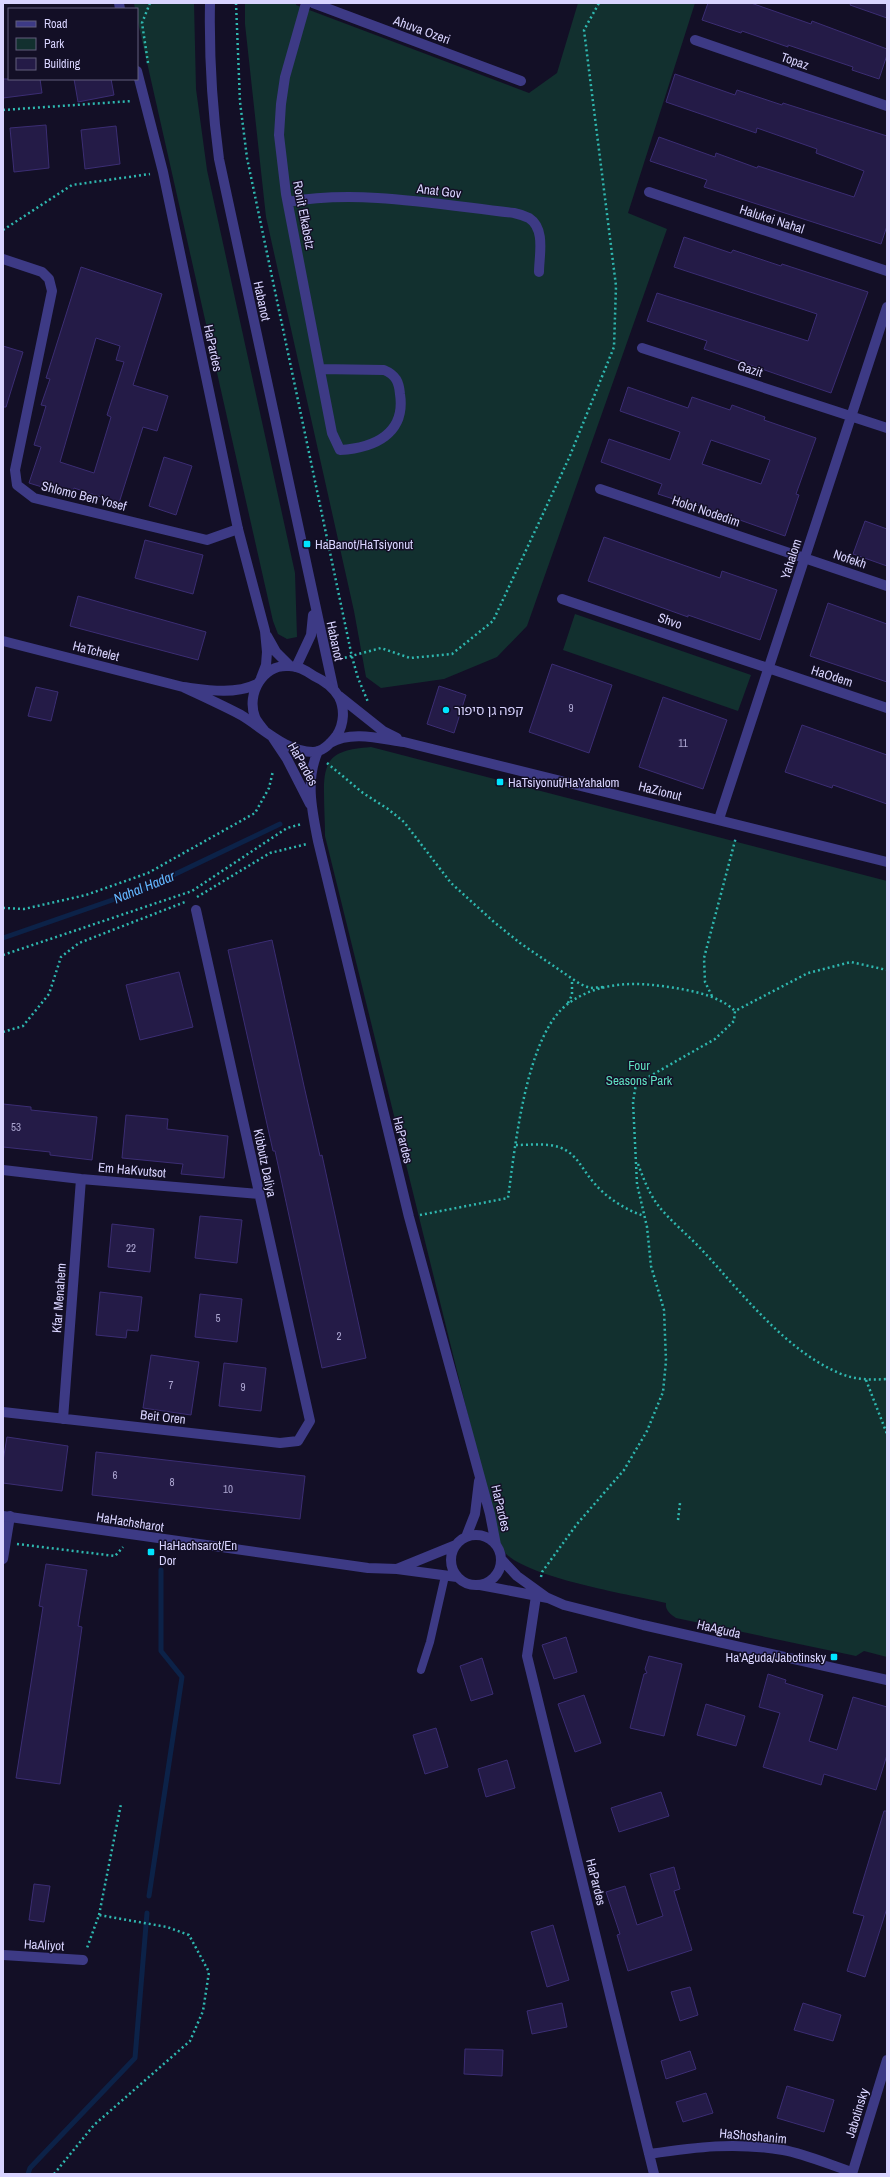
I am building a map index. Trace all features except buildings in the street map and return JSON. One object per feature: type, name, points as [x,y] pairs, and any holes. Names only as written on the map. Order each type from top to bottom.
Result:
[{"type":"street","name":"Habanot","points":[[210,3],[209,49],[213,110],[219,159],[326,662],[335,691]]},
{"type":"street","name":"Ronit Elkabetz","points":[[306,3],[293,43],[281,104],[280,141],[288,202],[332,433],[340,450],[356,449],[379,440],[395,428],[401,412],[398,382],[392,374],[384,370],[320,369]]},
{"type":"street","name":"Ahuva Ozeri","points":[[313,3],[522,81]]},
{"type":"street","name":"Topaz","points":[[695,40],[887,106]]},
{"type":"street","name":"HaPardes","points":[[138,74],[163,172],[238,529],[264,631],[266,658],[259,681]]},
{"type":"street","name":"Halukei Nahal","points":[[649,192],[887,271]]},
{"type":"street","name":"Anat Gov","points":[[288,202],[311,198],[402,200],[514,213],[529,218],[536,226],[540,237],[538,272]]},
{"type":"street","name":"Shlomo Ben Yosef","points":[[3,259],[42,272],[49,279],[52,291],[14,470],[17,485],[34,498],[207,540],[238,529]]},
{"type":"street","name":"Yahalom","points":[[719,819],[887,307]]},
{"type":"street","name":"Gazit","points":[[642,348],[887,428]]},
{"type":"street","name":"Holot Nodedim","points":[[600,489],[805,558]]},
{"type":"street","name":"Nofekh","points":[[805,558],[887,586]]},
{"type":"street","name":"Shvo","points":[[562,599],[768,669]]},
{"type":"street","name":"Habanot","points":[[293,666],[311,635],[313,601]]},
{"type":"street","name":"HaPardes","points":[[264,631],[276,652],[293,666]]},
{"type":"street","name":"HaTchelet","points":[[3,640],[183,687],[219,691],[250,688],[259,681]]},
{"type":"street","points":[[293,666],[335,691],[342,703],[343,717],[339,732],[330,743],[318,753],[296,749],[267,732],[255,717],[253,708],[254,692],[259,681],[274,668],[293,666]]},
{"type":"street","name":"HaOdem","points":[[768,669],[887,708]]},
{"type":"street","name":"HaTchelet","points":[[183,687],[239,714],[267,732]]},
{"type":"street","name":"HaZionut","points":[[335,691],[383,731],[404,742]]},
{"type":"street","name":"HaPardes","points":[[267,732],[287,759],[311,806]]},
{"type":"street","name":"HaZionut","points":[[330,743],[344,738],[364,736],[404,742],[740,824],[887,862]]},
{"type":"street","name":"HaPardes","points":[[318,753],[312,770],[311,806],[318,841],[409,1217],[490,1514],[496,1545]]},
{"type":"street","name":"Kibbutz Daliya","points":[[196,910],[310,1421]]},
{"type":"street","name":"Em HaKvutsot","points":[[3,1170],[80,1179],[259,1194]]},
{"type":"street","name":"Kfar Menahem","points":[[63,1419],[80,1179]]},
{"type":"street","name":"Beit Oren","points":[[3,1412],[280,1443],[298,1440],[310,1421]]},
{"type":"street","name":"HaPardes","points":[[466,1537],[475,1514],[480,1478]]},
{"type":"street","points":[[3,1560],[6,1542],[6,1516]]},
{"type":"street","name":"HaHachsharot","points":[[6,1516],[368,1568],[397,1569],[457,1577]]},
{"type":"street","points":[[480,1535],[489,1538],[496,1545],[501,1559],[496,1576],[480,1585],[467,1584],[457,1577],[451,1561],[456,1545],[466,1537],[480,1535]]},
{"type":"street","name":"HaHachsharot","points":[[397,1569],[456,1545]]},
{"type":"street","name":"HaAguda","points":[[501,1559],[517,1576],[541,1595]]},
{"type":"street","name":"HaAguda","points":[[480,1585],[541,1595],[564,1605],[643,1625],[887,1680]]},
{"type":"street","name":"HaPardes","points":[[541,1595],[527,1656],[654,2174]]},
{"type":"street","name":"HaAliyot","points":[[3,1955],[83,1960]]},
{"type":"street","name":"Jabotinsky","points":[[852,2173],[887,2060]]},
{"type":"street","name":"HaShoshanim","points":[[649,2154],[712,2145],[748,2146],[784,2150],[852,2173]]},
{"type":"lane","points":[[421,1670],[430,1642],[445,1576]]},
{"type":"path","points":[[236,3],[236,50],[240,102],[248,165],[352,657],[358,678],[368,699],[369,706],[366,718]]},
{"type":"path","points":[[326,662],[352,657],[381,648],[410,658],[452,654],[493,621],[569,458],[614,347],[616,286],[584,30],[599,3]]},
{"type":"path","points":[[3,110],[145,100]]},
{"type":"path","points":[[3,230],[72,185],[163,172]]},
{"type":"path","points":[[318,753],[363,793],[388,808],[404,822],[451,883],[494,922],[572,980],[590,988],[633,983],[656,985],[713,997],[727,1003],[735,1011]]},
{"type":"path","points":[[3,908],[24,910],[86,895],[148,873],[255,813],[269,788],[273,771]]},
{"type":"path","points":[[3,955],[192,891],[287,828],[314,821]]},
{"type":"path","points":[[713,997],[705,982],[704,958],[740,824]]},
{"type":"path","points":[[194,898],[270,853],[318,841]]},
{"type":"path","points":[[3,1032],[23,1026],[49,994],[61,958],[79,942],[187,901]]},
{"type":"path","points":[[735,1011],[808,973],[851,962],[887,970]]},
{"type":"path","points":[[409,1217],[508,1198],[516,1145],[530,1076],[540,1048],[552,1023],[568,1003],[572,995],[572,980]]},
{"type":"path","points":[[568,1003],[584,994],[610,986]]},
{"type":"path","points":[[541,1595],[542,1572],[577,1524],[624,1470],[647,1431],[663,1392],[666,1361],[664,1310],[652,1266],[637,1184],[633,1102],[636,1084],[715,1039],[734,1021],[735,1011]]},
{"type":"path","points":[[516,1145],[549,1145],[568,1152],[580,1162],[588,1176],[603,1192],[625,1208],[644,1216]]},
{"type":"path","points":[[637,1161],[647,1188],[661,1209],[682,1229],[767,1320],[816,1361],[840,1373],[866,1380],[887,1379]]},
{"type":"path","points":[[866,1380],[887,1434]]},
{"type":"path","points":[[678,1520],[680,1503]]},
{"type":"path","points":[[6,1542],[115,1556],[131,1535]]},
{"type":"path","points":[[83,1960],[99,1915],[121,1804]]},
{"type":"path","points":[[54,2174],[94,2126],[190,2041],[202,2010],[208,1972],[189,1935],[167,1927],[99,1915]]},
{"type":"green space","points":[[134,3],[194,3],[196,89],[207,170],[295,573],[297,637],[287,639],[278,634],[273,621],[138,22],[138,8],[135,8]]},
{"type":"green space","points":[[245,3],[296,3],[296,5],[529,93],[557,73],[578,3],[695,3],[628,213],[667,229],[527,626],[497,657],[444,679],[381,688],[366,677],[354,611],[266,217],[245,24]]},
{"type":"green space","points":[[575,614],[751,675],[738,711],[563,650]]},
{"type":"green space","name":"Four Seasons Park","points":[[371,747],[887,881],[887,1657],[864,1651],[856,1656],[676,1618],[668,1612],[666,1603],[604,1590],[553,1577],[531,1569],[513,1560],[503,1550],[496,1529],[325,836],[324,780],[329,763],[340,753],[359,748]]},
{"type":"waterway","name":"Nahal Hadar","points":[[3,938],[144,889],[280,824]]},
{"type":"waterway","points":[[149,1896],[182,1677],[161,1651],[161,1570]]},
{"type":"waterway","points":[[28,2174],[30,2168],[135,2058],[147,1913]]},
{"type":"place","name":"HaBanot/HaTsiyonut","points":[[307,544]]},
{"type":"place","name":"קפה גן סיפור","points":[[446,710]]},
{"type":"place","name":"HaTsiyonut/HaYahalom","points":[[500,782]]},
{"type":"place","name":"HaHachsarot/En Dor","points":[[151,1552]]},
{"type":"place","name":"Ha'Aguda/Jabotinsky","points":[[834,1657]]}]
